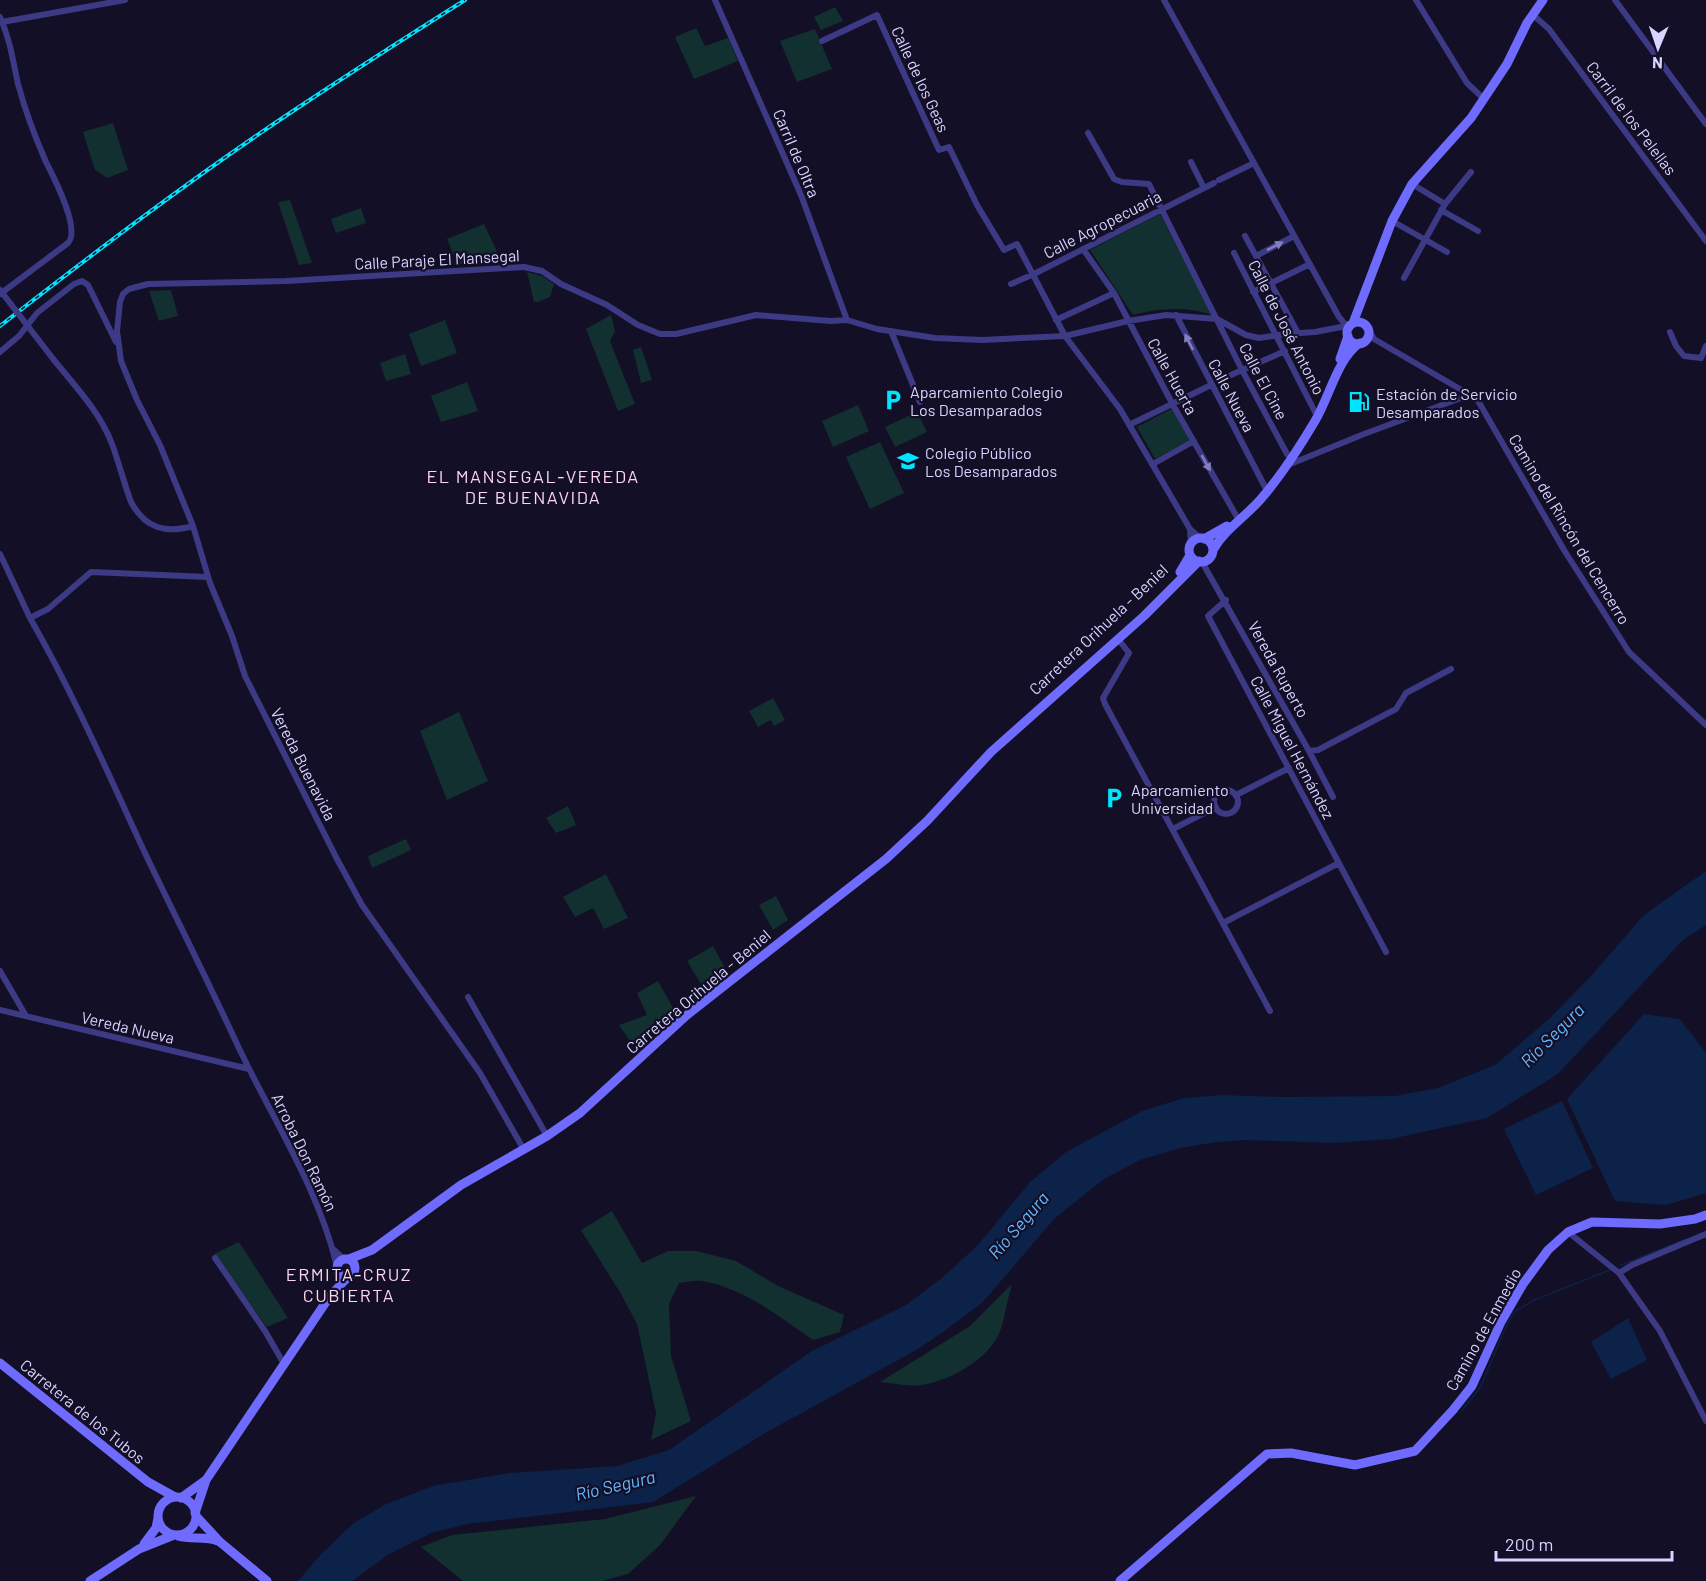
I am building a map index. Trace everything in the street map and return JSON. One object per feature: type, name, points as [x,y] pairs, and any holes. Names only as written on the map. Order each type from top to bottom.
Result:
[{"type":"main road","points":[[1363,299],[1367,338],[1348,353],[1325,404],[1297,449],[1261,499],[1225,534],[1209,559],[1200,561],[1192,558],[1190,548],[1202,539],[1224,529],[1265,487],[1315,412],[1335,369],[1348,329],[1363,299],[1392,221],[1412,184],[1471,118],[1507,64],[1543,0]]},
{"type":"main road","points":[[1348,329],[1361,322],[1367,328]]},
{"type":"main road","points":[[1348,329],[1353,342],[1362,343]]},
{"type":"main road","points":[[1202,539],[1210,543],[1213,550]]},
{"type":"main road","name":"Carretera Orihuela - Beniel","points":[[356,1269],[372,1250],[461,1185],[524,1150],[580,1113],[687,1015],[886,859],[927,821],[1029,715],[1177,576],[1190,555],[1190,548]]},
{"type":"main road","name":"Carretera Orihuela - Beniel","points":[[1020,725],[1034,716],[1200,561]]},
{"type":"main road","name":"Camino de Enmedio","points":[[1120,1581],[1267,1454],[1291,1453],[1355,1465],[1415,1451],[1472,1386],[1501,1322],[1523,1284],[1548,1250],[1568,1232],[1592,1222],[1660,1224],[1695,1219],[1706,1215]]},
{"type":"main road","name":"Carretera Orihuela - Beniel","points":[[347,1259],[372,1250]]},
{"type":"main road","points":[[90,1581],[139,1549],[185,1533],[192,1528],[206,1480],[330,1296],[348,1277],[354,1274],[356,1269],[354,1263],[347,1259],[339,1262],[330,1296]]},
{"type":"main road","points":[[337,1270],[342,1277],[348,1277]]},
{"type":"main road","name":"Carretera de los Tubos","points":[[0,1363],[148,1482],[178,1497]]},
{"type":"main road","points":[[139,1549],[156,1528],[161,1506],[168,1499],[178,1497],[206,1480]]},
{"type":"main road","name":"Carretera de los Tubos","points":[[148,1482],[158,1495],[161,1506]]},
{"type":"main road","points":[[178,1497],[190,1503],[196,1514],[220,1542],[267,1581]]},
{"type":"main road","points":[[158,1518],[163,1529],[175,1535],[193,1539],[211,1538],[220,1542]]},
{"type":"street","points":[[0,294],[68,243],[73,232],[64,203],[22,97],[10,42],[1,20],[125,0]]},
{"type":"street","name":"Carril de Oltra","points":[[715,0],[801,195],[847,320]]},
{"type":"street","points":[[1164,0],[1294,237],[1348,329],[1254,338],[1217,319]]},
{"type":"street","points":[[1416,0],[1467,83],[1484,99]]},
{"type":"street","points":[[1615,0],[1706,124]]},
{"type":"street","name":"Calle de los Geas","points":[[822,41],[877,15],[939,150],[949,147],[977,205],[1004,250],[1017,244],[1065,336],[1129,425],[1190,529]]},
{"type":"street","name":"Carril de los Pelellas","points":[[1533,15],[1549,29],[1706,241]]},
{"type":"street","name":"Calle El Cine","points":[[1088,133],[1114,179],[1122,182],[1149,184],[1242,370],[1287,454]]},
{"type":"street","points":[[1191,162],[1204,188]]},
{"type":"street","name":"Calle Agropecuaria","points":[[1011,284],[1254,163]]},
{"type":"street","points":[[1404,278],[1443,207],[1471,172]]},
{"type":"street","points":[[1412,184],[1478,231]]},
{"type":"street","points":[[1392,221],[1448,252]]},
{"type":"street","points":[[1245,236],[1298,333]]},
{"type":"street","points":[[1256,256],[1294,237]]},
{"type":"street","name":"Calle Huerta","points":[[1083,249],[1114,293],[1173,405],[1237,517]]},
{"type":"street","name":"Calle de José Antonio","points":[[1234,253],[1315,412]]},
{"type":"street","points":[[1253,292],[1310,264]]},
{"type":"street","name":"Calle Paraje El Mansegal","points":[[118,345],[120,302],[123,294],[129,289],[148,284],[286,281],[524,267],[542,271],[561,284],[607,305],[638,325],[660,334],[676,334],[756,315],[831,321],[847,320],[877,329],[935,338],[982,340],[1065,336],[1128,321],[1166,315],[1217,319]]},
{"type":"street","points":[[0,352],[19,336],[37,313],[82,280],[88,285],[118,345]]},
{"type":"street","points":[[0,290],[87,400],[101,422],[112,443],[135,510],[161,530],[178,530],[193,526]]},
{"type":"street","points":[[1056,320],[1114,293]]},
{"type":"street","name":"Calle Nueva","points":[[1176,315],[1265,487]]},
{"type":"street","points":[[1362,343],[1374,339],[1367,328]]},
{"type":"street","points":[[891,331],[921,402]]},
{"type":"street","points":[[1670,332],[1676,346],[1684,356],[1701,358],[1706,346]]},
{"type":"street","name":"Camino del Rincón del Cencerro","points":[[1374,339],[1477,399],[1564,550],[1629,652],[1706,725]]},
{"type":"street","name":"Vereda Buenavida","points":[[118,345],[121,361],[137,400],[160,445],[193,526],[208,578],[232,636],[245,676],[337,859],[363,905],[480,1073],[524,1150]]},
{"type":"street","points":[[1231,375],[1285,351]]},
{"type":"street","points":[[1129,425],[1211,385]]},
{"type":"street","points":[[1286,465],[1469,395]]},
{"type":"street","points":[[1153,464],[1194,441]]},
{"type":"street","points":[[1297,449],[1305,459]]},
{"type":"street","points":[[1190,529],[1202,539]]},
{"type":"street","points":[[1190,529],[1190,548]]},
{"type":"street","name":"Arroba Don Ramón","points":[[0,554],[319,1209],[327,1239],[333,1249],[337,1270]]},
{"type":"street","points":[[1200,561],[1226,600]]},
{"type":"street","points":[[30,618],[48,609],[91,572],[208,578]]},
{"type":"street","name":"Vereda Ruperto","points":[[1226,600],[1333,797]]},
{"type":"street","name":"Calle Miguel Hernández","points":[[1226,600],[1209,616],[1386,952]]},
{"type":"street","points":[[1118,639],[1129,653],[1103,699],[1270,1011]]},
{"type":"street","points":[[1309,751],[1318,750],[1396,709],[1406,693],[1451,669]]},
{"type":"street","points":[[1236,795],[1289,768]]},
{"type":"street","points":[[1230,790],[1236,795],[1237,806],[1232,812],[1221,812],[1216,807],[1216,795],[1222,791],[1230,790]]},
{"type":"street","points":[[1173,829],[1216,807]]},
{"type":"street","points":[[1223,924],[1339,862]]},
{"type":"street","points":[[0,971],[26,1016]]},
{"type":"street","points":[[468,997],[547,1136]]},
{"type":"street","name":"Vereda Nueva","points":[[0,1011],[249,1069]]},
{"type":"street","points":[[1568,1232],[1619,1273],[1660,1331],[1706,1421]]},
{"type":"street","points":[[1619,1273],[1632,1265],[1706,1234]]},
{"type":"street","name":"Arroba Don Ramón","points":[[333,1249],[347,1259]]},
{"type":"street","points":[[215,1258],[265,1331],[284,1364]]},
{"type":"green space","points":[[835,7],[843,21],[821,30],[814,17]]},
{"type":"green space","points":[[696,28],[705,46],[728,38],[738,61],[694,79],[675,37]]},
{"type":"green space","points":[[815,29],[832,69],[797,82],[780,41]]},
{"type":"green space","points":[[113,123],[128,170],[107,178],[95,170],[83,132]]},
{"type":"green space","points":[[290,200],[312,263],[299,265],[278,202]]},
{"type":"green space","points":[[361,208],[366,223],[336,233],[331,219]]},
{"type":"green space","points":[[1160,214],[1212,315],[1193,310],[1173,309],[1133,315],[1090,250]]},
{"type":"green space","points":[[484,224],[502,262],[457,264],[447,239]]},
{"type":"green space","points":[[527,272],[542,276],[554,284],[550,297],[534,302]]},
{"type":"green space","points":[[171,290],[178,316],[159,321],[149,291]]},
{"type":"green space","points":[[611,315],[615,331],[610,341],[635,404],[618,411],[586,329]]},
{"type":"green space","points":[[445,320],[457,353],[421,366],[409,334]]},
{"type":"green space","points":[[641,347],[652,380],[641,383],[633,350]]},
{"type":"green space","points":[[405,354],[411,374],[386,381],[380,363]]},
{"type":"green space","points":[[467,382],[478,411],[441,422],[431,396]]},
{"type":"green space","points":[[858,405],[869,431],[833,447],[822,421]]},
{"type":"green space","points":[[1173,408],[1191,440],[1155,459],[1137,427]]},
{"type":"green space","points":[[917,412],[927,432],[895,447],[885,427]]},
{"type":"green space","points":[[880,442],[904,493],[870,509],[846,457]]},
{"type":"green space","points":[[773,698],[785,720],[774,726],[771,720],[758,727],[749,711]]},
{"type":"green space","points":[[459,712],[488,781],[447,800],[420,731]]},
{"type":"green space","points":[[568,806],[576,825],[556,833],[546,818]]},
{"type":"green space","points":[[406,839],[411,850],[372,868],[368,856]]},
{"type":"green space","points":[[606,874],[628,918],[604,929],[593,908],[575,917],[563,897]]},
{"type":"green space","points":[[776,896],[788,920],[773,930],[759,905]]},
{"type":"green space","points":[[713,946],[725,968],[701,984],[687,961]]},
{"type":"green space","points":[[658,981],[677,1015],[634,1047],[619,1025],[647,1015],[637,993]]},
{"type":"green space","points":[[612,1211],[642,1263],[668,1251],[696,1251],[736,1261],[778,1286],[844,1315],[840,1332],[813,1340],[761,1304],[732,1290],[702,1281],[679,1283],[669,1304],[671,1356],[691,1421],[651,1440],[656,1413],[637,1324],[581,1230]]},
{"type":"green space","points":[[239,1242],[288,1318],[267,1327],[214,1254]]},
{"type":"green space","points":[[1012,1284],[999,1334],[976,1361],[955,1374],[933,1383],[912,1386],[880,1382],[970,1326]]},
{"type":"green space","points":[[696,1496],[660,1545],[628,1574],[602,1581],[463,1581],[421,1547],[452,1535],[605,1519]]},
{"type":"water","name":"Río Segura","points":[[1706,871],[1706,925],[1683,940],[1558,1074],[1487,1118],[1391,1139],[1334,1143],[1245,1140],[1217,1142],[1180,1148],[1140,1160],[1104,1179],[1055,1218],[983,1302],[943,1332],[918,1349],[767,1432],[653,1502],[467,1524],[431,1533],[389,1554],[352,1581],[298,1581],[322,1553],[354,1523],[384,1505],[433,1486],[510,1473],[617,1466],[669,1450],[812,1351],[906,1305],[942,1278],[978,1245],[1030,1182],[1066,1152],[1142,1111],[1184,1098],[1223,1095],[1395,1096],[1438,1088],[1495,1065],[1550,1018],[1591,976],[1644,915]]},
{"type":"water","points":[[1644,1014],[1680,1019],[1706,1053],[1706,1193],[1666,1205],[1615,1201],[1567,1099]]},
{"type":"water","points":[[1562,1101],[1593,1168],[1536,1195],[1504,1129]]},
{"type":"water","points":[[1628,1318],[1647,1360],[1611,1379],[1591,1342]]},
{"type":"waterway","points":[[1619,1266],[1686,1239]]},
{"type":"waterway","points":[[1462,1411],[1481,1386],[1514,1312],[1534,1300],[1610,1270]]},
{"type":"railway","points":[[0,326],[108,243],[255,136],[465,0]]},
{"type":"place","name":"Aparcamiento Colegio Los Desamparados","points":[[893,400]]},
{"type":"place","name":"Estación de Servicio Desamparados","points":[[1359,402]]},
{"type":"place","name":"Colegio Público Los Desamparados","points":[[908,461]]},
{"type":"place","name":"Aparcamiento Universidad","points":[[1114,798]]},
{"type":"district","name":"EL MANSEGAL-VEREDA DE BUENAVIDA","points":[[533,486]]},
{"type":"district","name":"ERMITA-CRUZ CUBIERTA","points":[[349,1284]]}]
